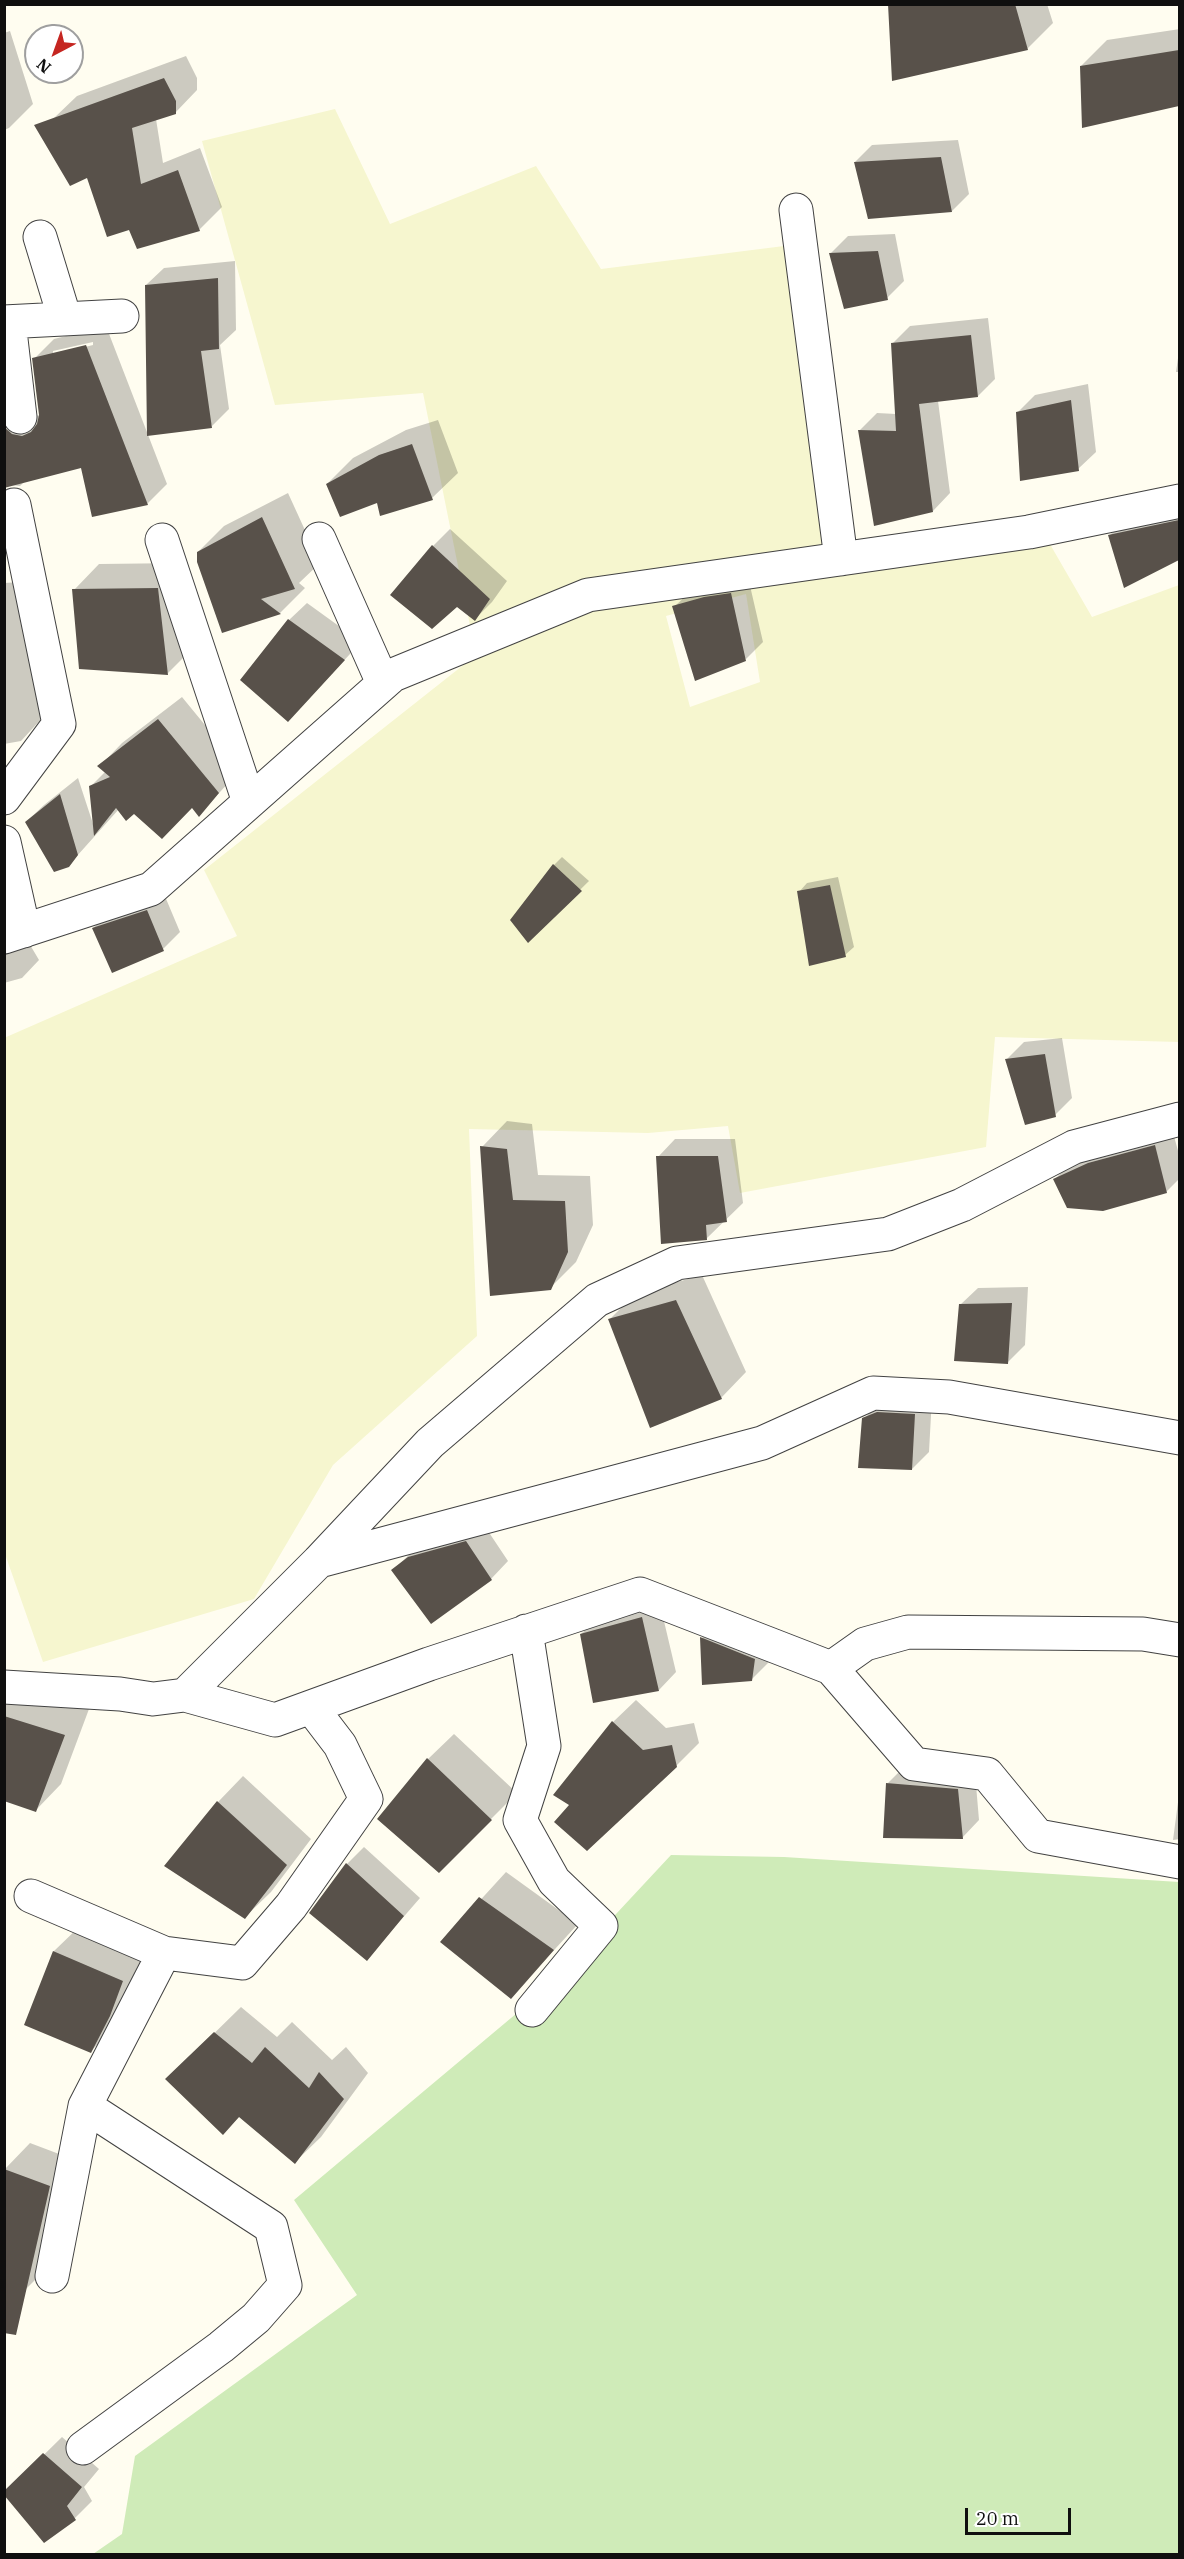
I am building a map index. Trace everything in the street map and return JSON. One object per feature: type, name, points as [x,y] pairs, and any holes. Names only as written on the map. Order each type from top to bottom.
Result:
[{"type":"street","points":[[796,210],[841,559]]},
{"type":"street","points":[[40,237],[65,319]]},
{"type":"street","points":[[20,417],[7,322],[122,316]]},
{"type":"street","points":[[4,842],[14,934],[151,889],[393,675],[588,595],[1029,532],[1179,501]]},
{"type":"street","points":[[4,798],[59,724],[14,505]]},
{"type":"street","points":[[320,539],[383,683]]},
{"type":"street","points":[[162,540],[249,802]]},
{"type":"street","points":[[185,1695],[319,1561],[430,1443],[597,1300],[677,1263],[888,1234],[962,1205],[1074,1147],[1179,1119]]},
{"type":"street","points":[[319,1561],[762,1443],[873,1393],[949,1397],[1179,1438]]},
{"type":"street","points":[[4,1687],[120,1694],[153,1699],[185,1695],[275,1720],[526,1631],[640,1594],[831,1668],[914,1764],[987,1774],[1038,1836],[1179,1862]]},
{"type":"street","points":[[526,1631],[544,1746],[520,1820],[554,1881],[601,1926],[532,2010]]},
{"type":"street","points":[[831,1668],[866,1644],[908,1632],[1143,1634],[1179,1640]]},
{"type":"street","points":[[31,1896],[164,1953],[242,1963],[291,1906],[366,1799],[340,1745],[311,1707]]},
{"type":"street","points":[[51,2276],[85,2106],[164,1953]]},
{"type":"street","points":[[83,2448],[221,2347],[256,2318],[285,2285],[271,2227],[85,2106]]},
{"type":"green space","points":[[335,109],[390,224],[536,166],[601,269],[800,244],[855,561],[1047,539],[1092,617],[1179,585],[1179,1042],[995,1037],[986,1147],[740,1193],[728,1126],[648,1133],[469,1129],[477,1336],[333,1465],[254,1599],[43,1662],[5,1554],[4,1038],[237,936],[204,870],[476,655],[423,393],[275,405],[202,141]],"holes":[[[746,594],[760,682],[690,707],[666,616]]]},
{"type":"green space","points":[[671,1855],[784,1857],[1179,1882],[1179,2554],[93,2554],[122,2534],[135,2456],[357,2295],[294,2200],[548,1987]]},
{"type":"building","points":[[888,4],[1015,4],[1028,50],[892,81]]},
{"type":"building","points":[[1179,50],[1179,106],[1082,128],[1080,66]]},
{"type":"building","points":[[164,78],[176,101],[176,114],[132,128],[141,184],[178,170],[200,231],[137,249],[129,230],[107,237],[87,178],[70,186],[34,125]]},
{"type":"building","points":[[941,157],[952,212],[868,219],[854,162]]},
{"type":"building","points":[[878,251],[888,300],[844,309],[829,253]]},
{"type":"building","points":[[218,278],[219,349],[201,351],[212,428],[147,436],[145,285]]},
{"type":"building","points":[[971,335],[978,397],[919,404],[933,512],[874,526],[858,430],[896,431],[891,343]]},
{"type":"building","points":[[86,345],[148,505],[92,517],[81,468],[4,488],[4,427],[12,434],[22,436],[31,432],[37,424],[39,415],[32,358]]},
{"type":"building","points":[[1071,400],[1079,471],[1020,481],[1016,412]]},
{"type":"building","points":[[412,444],[433,500],[380,516],[377,503],[340,517],[326,484],[379,455]]},
{"type":"building","points":[[262,517],[295,589],[261,599],[281,614],[222,633],[197,562],[197,552]]},
{"type":"building","points":[[1179,520],[1179,560],[1124,588],[1108,535]]},
{"type":"building","points":[[432,545],[490,599],[475,621],[457,607],[432,629],[390,595]]},
{"type":"building","points":[[158,588],[168,675],[79,669],[72,589]]},
{"type":"building","points":[[731,593],[746,661],[695,681],[672,606],[704,597]]},
{"type":"building","points":[[288,619],[345,660],[288,722],[240,680]]},
{"type":"building","points":[[158,719],[219,793],[199,817],[192,808],[162,839],[134,814],[126,821],[116,808],[94,836],[89,786],[110,777],[97,766]]},
{"type":"building","points":[[60,794],[78,855],[69,867],[54,872],[25,822]]},
{"type":"building","points":[[553,864],[582,891],[528,943],[510,920]]},
{"type":"building","points":[[830,885],[846,957],[809,966],[797,891]]},
{"type":"building","points":[[147,910],[164,951],[112,973],[92,928]]},
{"type":"building","points":[[1045,1054],[1056,1117],[1025,1125],[1005,1059]]},
{"type":"building","points":[[1155,1145],[1167,1193],[1103,1211],[1067,1208],[1053,1179],[1088,1163]]},
{"type":"building","points":[[480,1146],[507,1149],[513,1200],[565,1201],[568,1252],[551,1290],[490,1296]]},
{"type":"building","points":[[656,1156],[718,1156],[727,1222],[706,1225],[707,1240],[661,1244]]},
{"type":"building","points":[[676,1300],[722,1399],[650,1428],[608,1319]]},
{"type":"building","points":[[1012,1303],[1008,1364],[954,1361],[959,1304]]},
{"type":"building","points":[[877,1412],[915,1414],[912,1470],[858,1468],[862,1418]]},
{"type":"building","points":[[466,1541],[492,1580],[431,1624],[391,1570],[408,1557]]},
{"type":"building","points":[[642,1617],[659,1691],[593,1703],[580,1634]]},
{"type":"building","points":[[700,1637],[755,1659],[752,1681],[702,1685]]},
{"type":"building","points":[[4,1716],[65,1735],[36,1812],[4,1801]]},
{"type":"building","points":[[612,1721],[643,1750],[672,1745],[677,1767],[587,1851],[554,1822],[569,1805],[553,1795]]},
{"type":"building","points":[[427,1758],[492,1820],[439,1873],[377,1819]]},
{"type":"building","points":[[886,1783],[958,1789],[963,1839],[883,1838]]},
{"type":"building","points":[[217,1801],[287,1865],[245,1919],[164,1866]]},
{"type":"building","points":[[346,1863],[404,1916],[367,1961],[309,1913]]},
{"type":"building","points":[[479,1897],[554,1950],[511,1999],[440,1942]]},
{"type":"building","points":[[53,1951],[123,1981],[110,2016],[91,2053],[24,2025]]},
{"type":"building","points":[[214,2032],[252,2063],[265,2047],[309,2088],[319,2072],[344,2099],[295,2164],[239,2117],[223,2135],[165,2079]]},
{"type":"building","points":[[4,2169],[50,2186],[16,2335],[4,2333]]},
{"type":"building","points":[[43,2453],[82,2487],[67,2506],[76,2520],[44,2543],[4,2495],[4,2491]]}]
